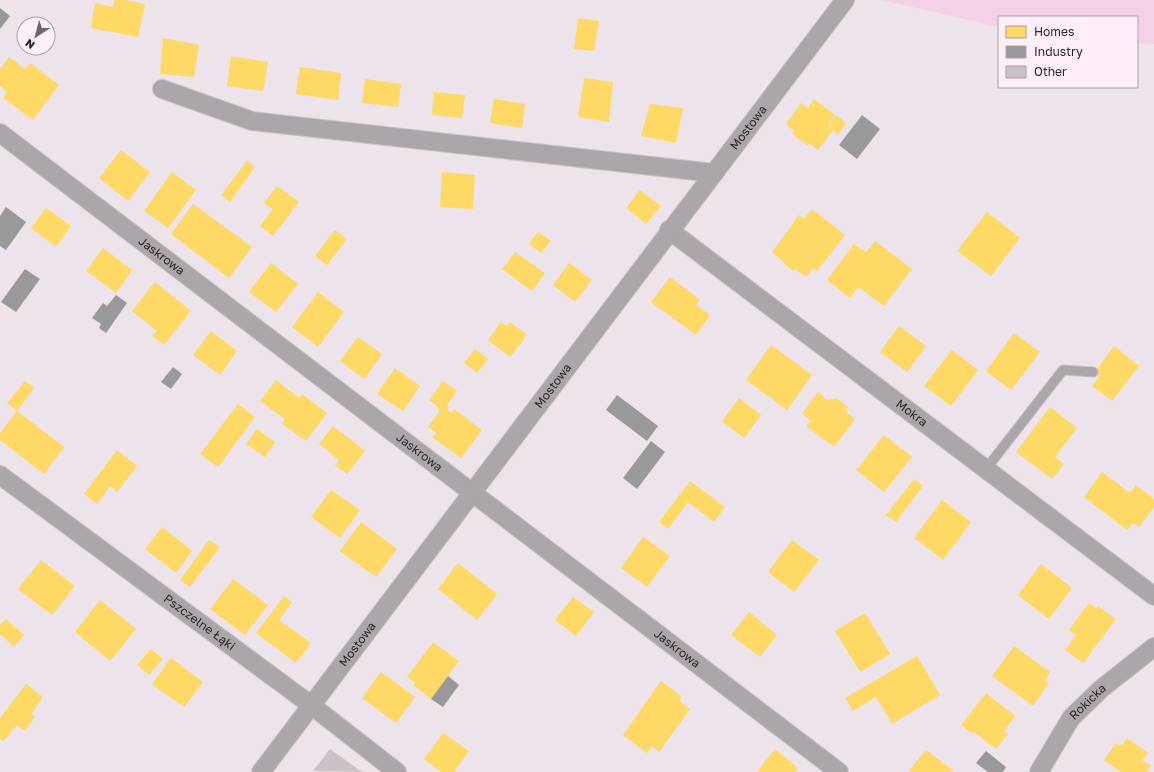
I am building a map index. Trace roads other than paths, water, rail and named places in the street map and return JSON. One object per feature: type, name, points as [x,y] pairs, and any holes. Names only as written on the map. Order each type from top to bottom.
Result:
[{"type":"street","name":"Mostowa","points":[[261,772],[310,705],[473,493],[669,230],[845,0]]},
{"type":"street","points":[[162,89],[252,121],[714,173]]},
{"type":"street","name":"Jaskrowa","points":[[0,132],[839,772]]},
{"type":"street","name":"Mokra","points":[[669,230],[1154,596]]},
{"type":"street","name":"Pszczelne Łąki","points":[[0,475],[310,705],[397,772]]},
{"type":"street","name":"Rokicka","points":[[1040,772],[1071,718],[1101,689],[1154,647]]},
{"type":"lane","points":[[986,469],[1063,370],[1093,372]]}]
